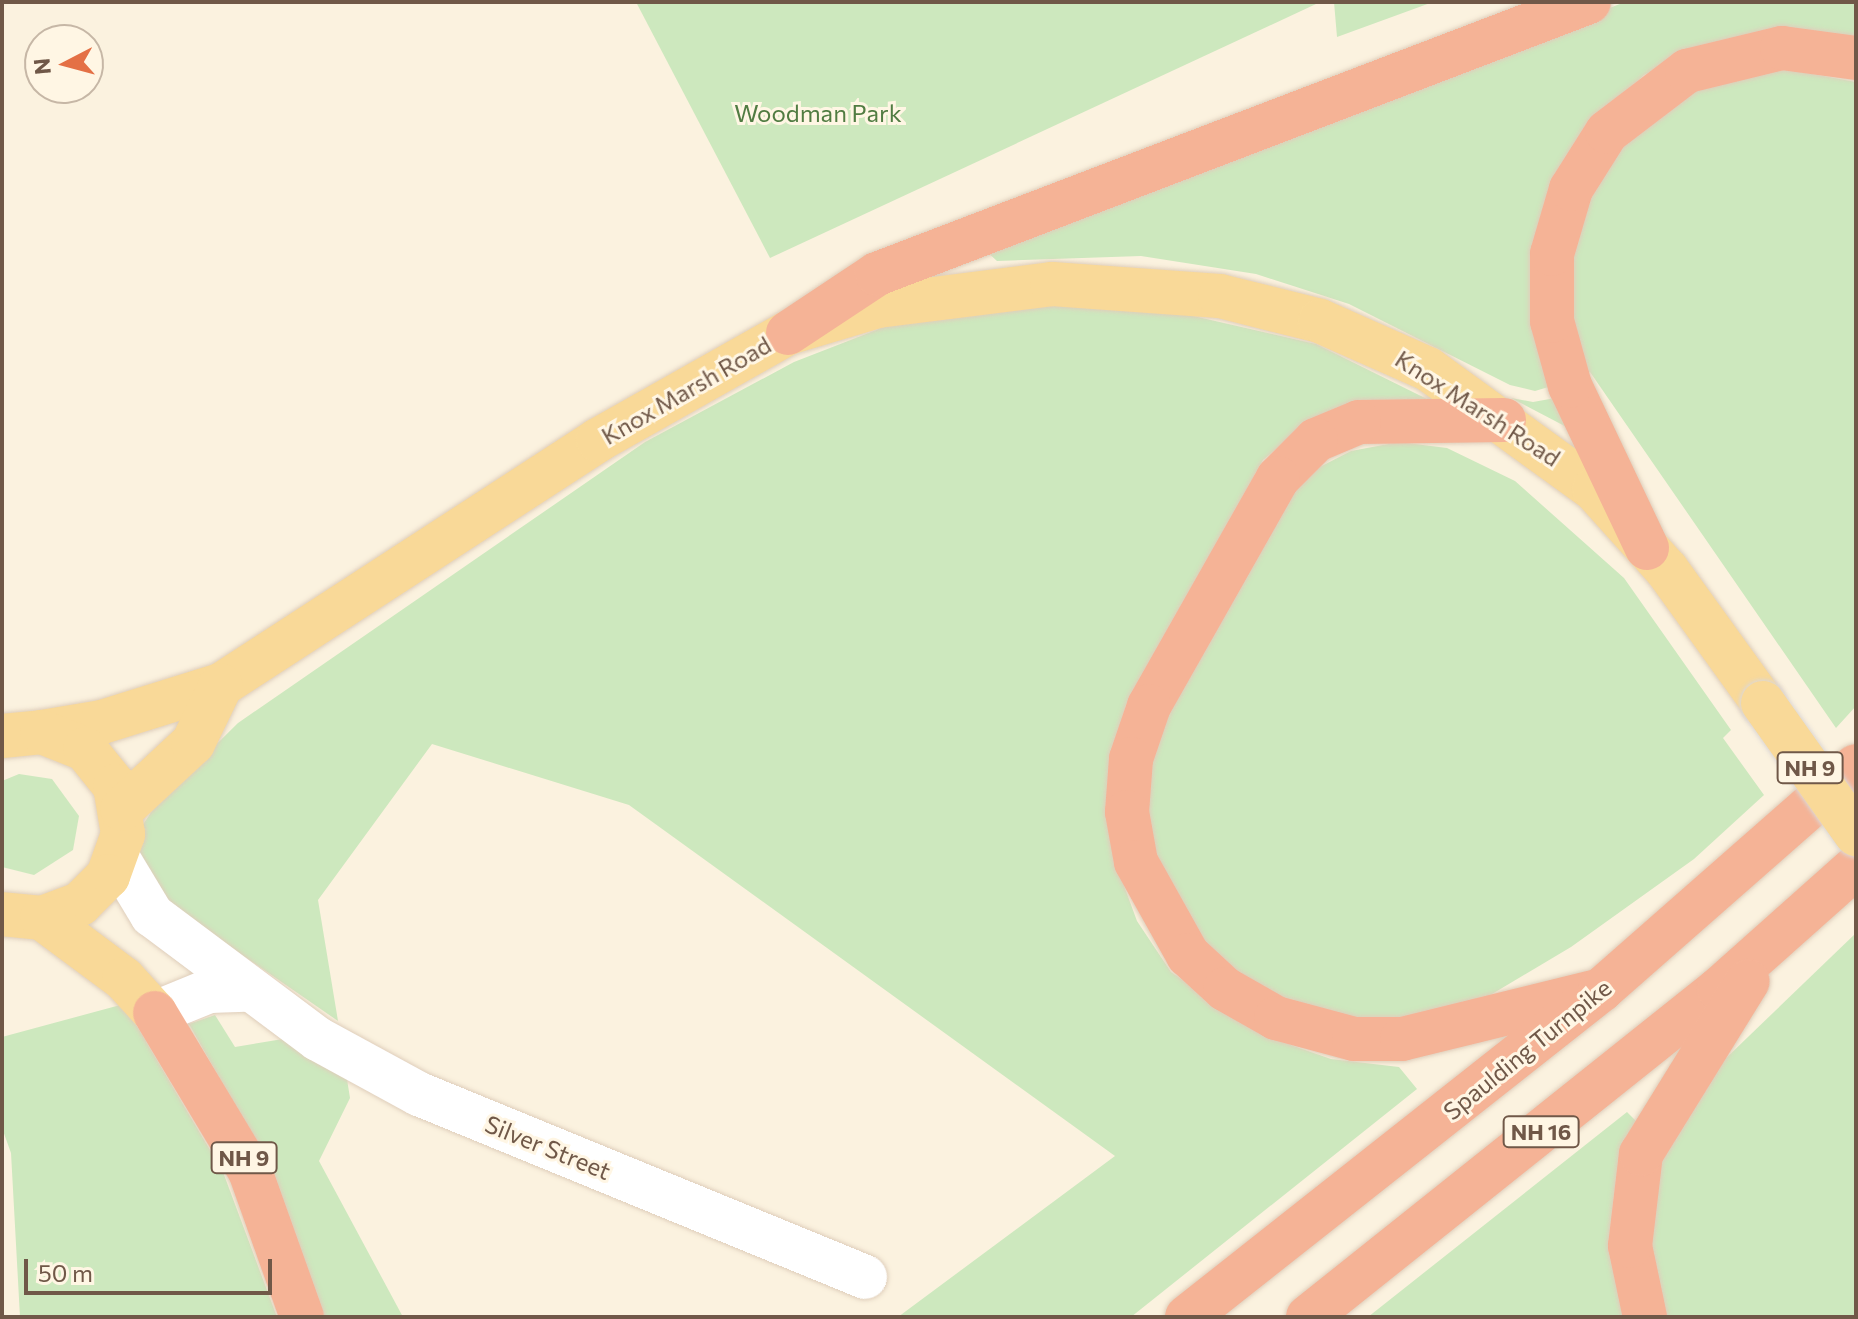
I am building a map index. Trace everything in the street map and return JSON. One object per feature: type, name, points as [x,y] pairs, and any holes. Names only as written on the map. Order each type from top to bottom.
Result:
[{"type":"highway","points":[[788,333],[877,274],[1589,2]]},
{"type":"highway","points":[[1647,548],[1570,386],[1552,321],[1552,254],[1571,189],[1607,132],[1687,71],[1782,48],[1856,58]]},
{"type":"highway","points":[[1504,420],[1359,422],[1316,440],[1278,478],[1149,706],[1131,759],[1127,812],[1136,862],[1188,955],[1225,989],[1276,1018],[1354,1039],[1402,1039],[1601,990]]},
{"type":"highway","name":"Spaulding Turnpike","points":[[1187,1317],[1601,990],[1856,766]]},
{"type":"highway","name":"NH 16","points":[[1308,1317],[1773,944],[1856,867]]},
{"type":"highway","points":[[1645,1317],[1630,1246],[1641,1154],[1773,944]]},
{"type":"highway","name":"NH 9","points":[[155,1013],[250,1171],[302,1317]]},
{"type":"main road","name":"Knox Marsh Road","points":[[17,732],[102,722],[221,685],[598,440],[788,333],[878,306],[969,290],[1135,284],[1320,321],[1428,369],[1504,420],[1594,489],[1647,548],[1856,834]]},
{"type":"main road","points":[[117,857],[122,809],[193,743],[221,685]]},
{"type":"main road","name":"NH 9","points":[[17,732],[85,749],[115,786],[122,809]]},
{"type":"main road","name":"NH 9","points":[[22,916],[80,904],[117,857]]},
{"type":"main road","name":"NH 9","points":[[22,916],[124,979],[155,1013]]},
{"type":"street","name":"Silver Street","points":[[117,857],[152,915],[245,990],[419,1094],[865,1277]]},
{"type":"street","points":[[155,1013],[209,991],[245,990]]},
{"type":"green space","name":"Woodman Park","points":[[636,2],[1316,2],[1316,4],[770,258]]},
{"type":"green space","points":[[1334,2],[1433,2],[1337,37]]},
{"type":"green space","points":[[1625,2],[1856,2],[1856,40],[1772,31],[1705,44],[1644,75],[1593,121],[1555,385],[1535,391],[1510,385],[1349,304],[1256,274],[1141,256],[997,261],[984,249]]},
{"type":"green space","points":[[1791,70],[1856,82],[1856,706],[1836,728],[1590,372],[1581,375],[1564,292],[1592,182],[1649,113],[1729,73]]},
{"type":"green space","points":[[1057,301],[1189,315],[1316,344],[1427,399],[1307,423],[1263,460],[1126,705],[1117,735],[1116,864],[1137,921],[1171,972],[1265,1036],[1331,1059],[1399,1067],[1417,1089],[1131,1317],[898,1317],[1115,1156],[629,805],[432,744],[318,900],[338,1021],[145,888],[136,835],[158,802],[238,723],[645,442],[794,362],[889,325]]},
{"type":"green space","points":[[1561,397],[1578,433],[1511,398],[1533,402]]},
{"type":"green space","points":[[1399,442],[1447,448],[1515,481],[1624,578],[1731,730],[1723,738],[1764,795],[1694,859],[1571,947],[1477,1003],[1383,1023],[1296,1009],[1214,959],[1151,845],[1147,796],[1156,738],[1234,576],[1308,473],[1351,451]]},
{"type":"green space","points":[[19,774],[52,779],[79,816],[73,850],[34,875],[2,867],[2,781]]},
{"type":"green space","points":[[1856,933],[1856,1317],[1657,1317],[1637,1210],[1695,1088]]},
{"type":"green space","points":[[124,1004],[223,1172],[277,1317],[20,1317],[11,1153],[2,1128],[2,1037]]},
{"type":"green space","points":[[215,1015],[235,1047],[289,1038],[346,1073],[350,1098],[319,1161],[403,1317],[319,1317],[224,1086],[189,1024]]},
{"type":"green space","points":[[1627,1112],[1638,1123],[1616,1178],[1609,1236],[1623,1317],[1368,1317]]}]
